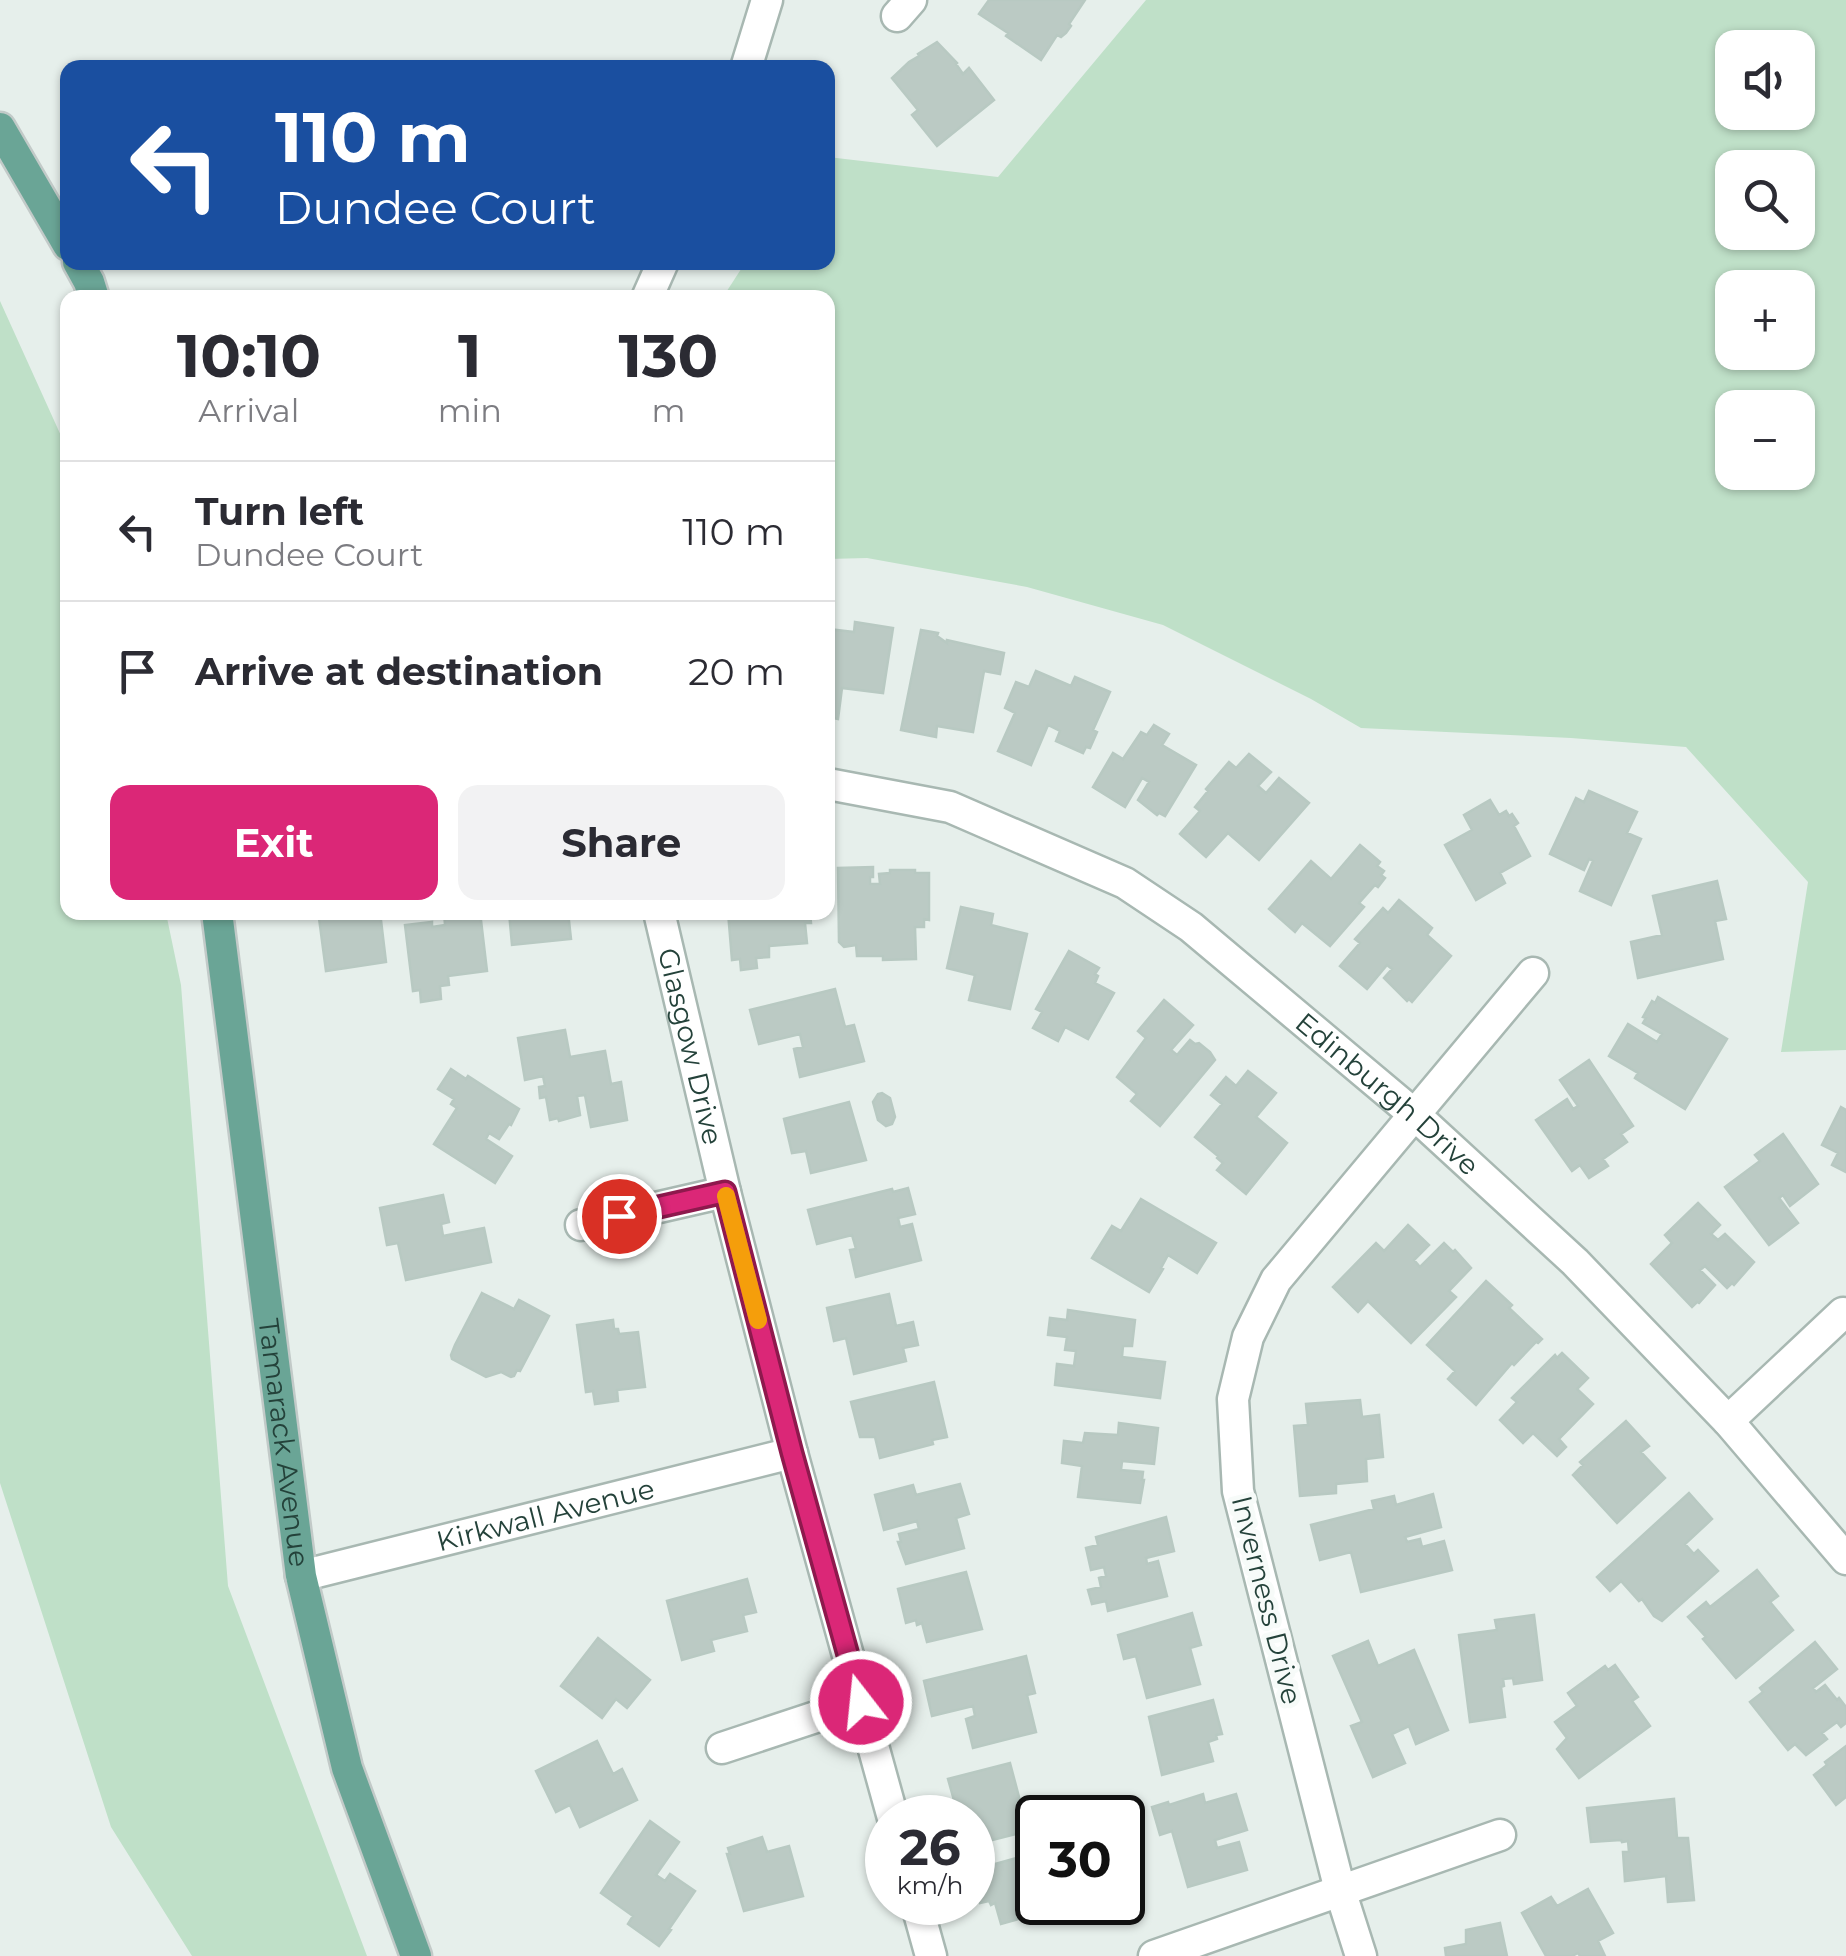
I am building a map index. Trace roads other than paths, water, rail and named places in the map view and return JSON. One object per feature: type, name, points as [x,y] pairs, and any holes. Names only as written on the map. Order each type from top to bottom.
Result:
[{"type":"main road","points":[[0,128],[60,231]]},
{"type":"main road","name":"Tamarack Avenue","points":[[218,920],[302,1576],[346,1768],[416,1956]]},
{"type":"street","points":[[748,60],[767,0]]},
{"type":"street","name":"Edinburgh Drive","points":[[835,785],[950,807],[1125,883],[1191,927],[1415,1115],[1575,1262],[1728,1421],[1846,1559]]},
{"type":"street","name":"Glasgow Drive","points":[[661,920],[792,1453],[887,1795]]},
{"type":"street","name":"Inverness Drive","points":[[1360,1956],[1238,1490],[1233,1399],[1248,1337],[1276,1280],[1534,973]]},
{"type":"street","points":[[581,1226],[725,1192]]},
{"type":"street","points":[[1728,1421],[1843,1313]]},
{"type":"street","name":"Kirkwall Avenue","points":[[302,1576],[792,1453]]},
{"type":"street","points":[[722,1748],[861,1702]]},
{"type":"street","points":[[1154,1956],[1500,1835]]},
{"type":"street","points":[[923,1925],[932,1956]]}]
